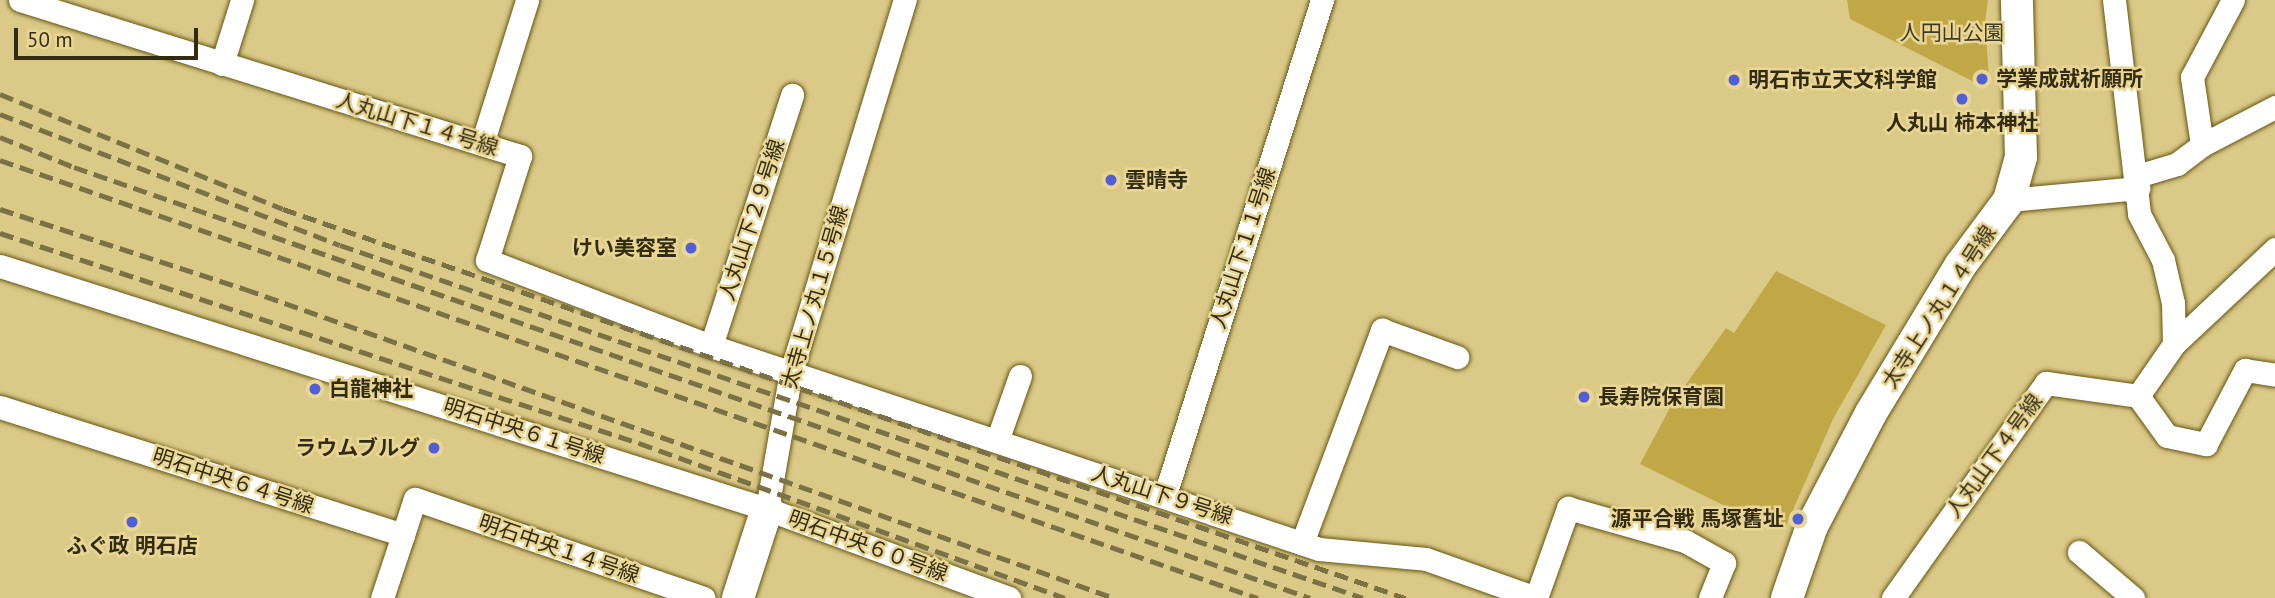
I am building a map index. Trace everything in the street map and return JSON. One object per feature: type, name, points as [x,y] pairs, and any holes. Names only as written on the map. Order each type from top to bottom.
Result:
[{"type":"street","name":"人丸山下１４号線","points":[[20,0],[520,156],[487,260],[711,346],[791,372]]},
{"type":"street","points":[[222,64],[242,0]]},
{"type":"street","points":[[482,144],[527,0]]},
{"type":"street","name":"太寺上ノ丸１５号線","points":[[738,598],[767,509],[791,372],[905,0]]},
{"type":"street","name":"人丸山下１１号線","points":[[1165,495],[1322,0]]},
{"type":"street","name":"太寺上ノ丸１４号線","points":[[1787,598],[1812,526],[1871,413],[1961,266],[2009,200],[2021,157],[2017,0]]},
{"type":"street","points":[[2113,0],[2138,182],[2139,214],[2163,260],[2173,303],[2174,344]]},
{"type":"street","points":[[2202,145],[2192,77],[2233,0]]},
{"type":"street","name":"人丸山下２９号線","points":[[711,346],[792,95]]},
{"type":"street","points":[[2009,200],[2138,182],[2177,164],[2202,145],[2275,107]]},
{"type":"street","points":[[2275,249],[2174,344],[2138,396],[2167,436],[2206,444],[2245,370],[2275,375]]},
{"type":"street","name":"明石中央６１号線","points":[[0,266],[767,509]]},
{"type":"street","points":[[1302,543],[1382,330],[1457,357]]},
{"type":"street","name":"人丸山下９号線","points":[[791,372],[1320,549],[1426,559],[1536,598]]},
{"type":"street","points":[[997,442],[1020,376]]},
{"type":"street","name":"人丸山下４号線","points":[[1893,598],[2046,383],[2138,396]]},
{"type":"street","name":"明石中央６４号線","points":[[0,407],[403,535]]},
{"type":"street","name":"明石中央１４号線","points":[[403,535],[415,499],[704,598]]},
{"type":"street","points":[[1536,598],[1568,508],[1685,541],[1724,563],[1710,598]]},
{"type":"street","name":"明石中央６０号線","points":[[767,509],[1009,598]]},
{"type":"street","points":[[382,598],[403,535]]},
{"type":"street","points":[[2079,552],[2133,598]]},
{"type":"green space","name":"人円山公園","points":[[1847,0],[1988,0],[1985,22],[1989,79],[1982,86],[1850,19]]},
{"type":"green space","points":[[1776,271],[1886,325],[1833,419],[1785,528],[1727,507],[1640,464],[1672,404],[1726,328],[1734,333]]},
{"type":"railway","points":[[0,94],[283,209],[1405,598]]},
{"type":"railway","points":[[0,114],[340,245],[1363,598]]},
{"type":"railway","points":[[0,137],[74,167],[1310,598]]},
{"type":"railway","points":[[0,160],[1258,598]]},
{"type":"railway","points":[[0,209],[245,289],[1114,598]]},
{"type":"railway","points":[[0,233],[639,443],[1065,598]]},
{"type":"place","name":"学業成就祈願所","points":[[1982,79]]},
{"type":"place","name":"明石市立天文科学館","points":[[1734,80]]},
{"type":"place","name":"人丸山 柿本神社","points":[[1962,99]]},
{"type":"place","name":"雲晴寺","points":[[1111,180]]},
{"type":"place","name":"けい美容室","points":[[691,248]]},
{"type":"place","name":"白龍神社","points":[[315,389]]},
{"type":"place","name":"長寿院保育園","points":[[1584,397]]},
{"type":"place","name":"ラウムブルグ","points":[[434,448]]},
{"type":"place","name":"源平合戦 馬塚舊址","points":[[1798,519]]},
{"type":"place","name":"ふぐ政 明石店","points":[[132,522]]}]
